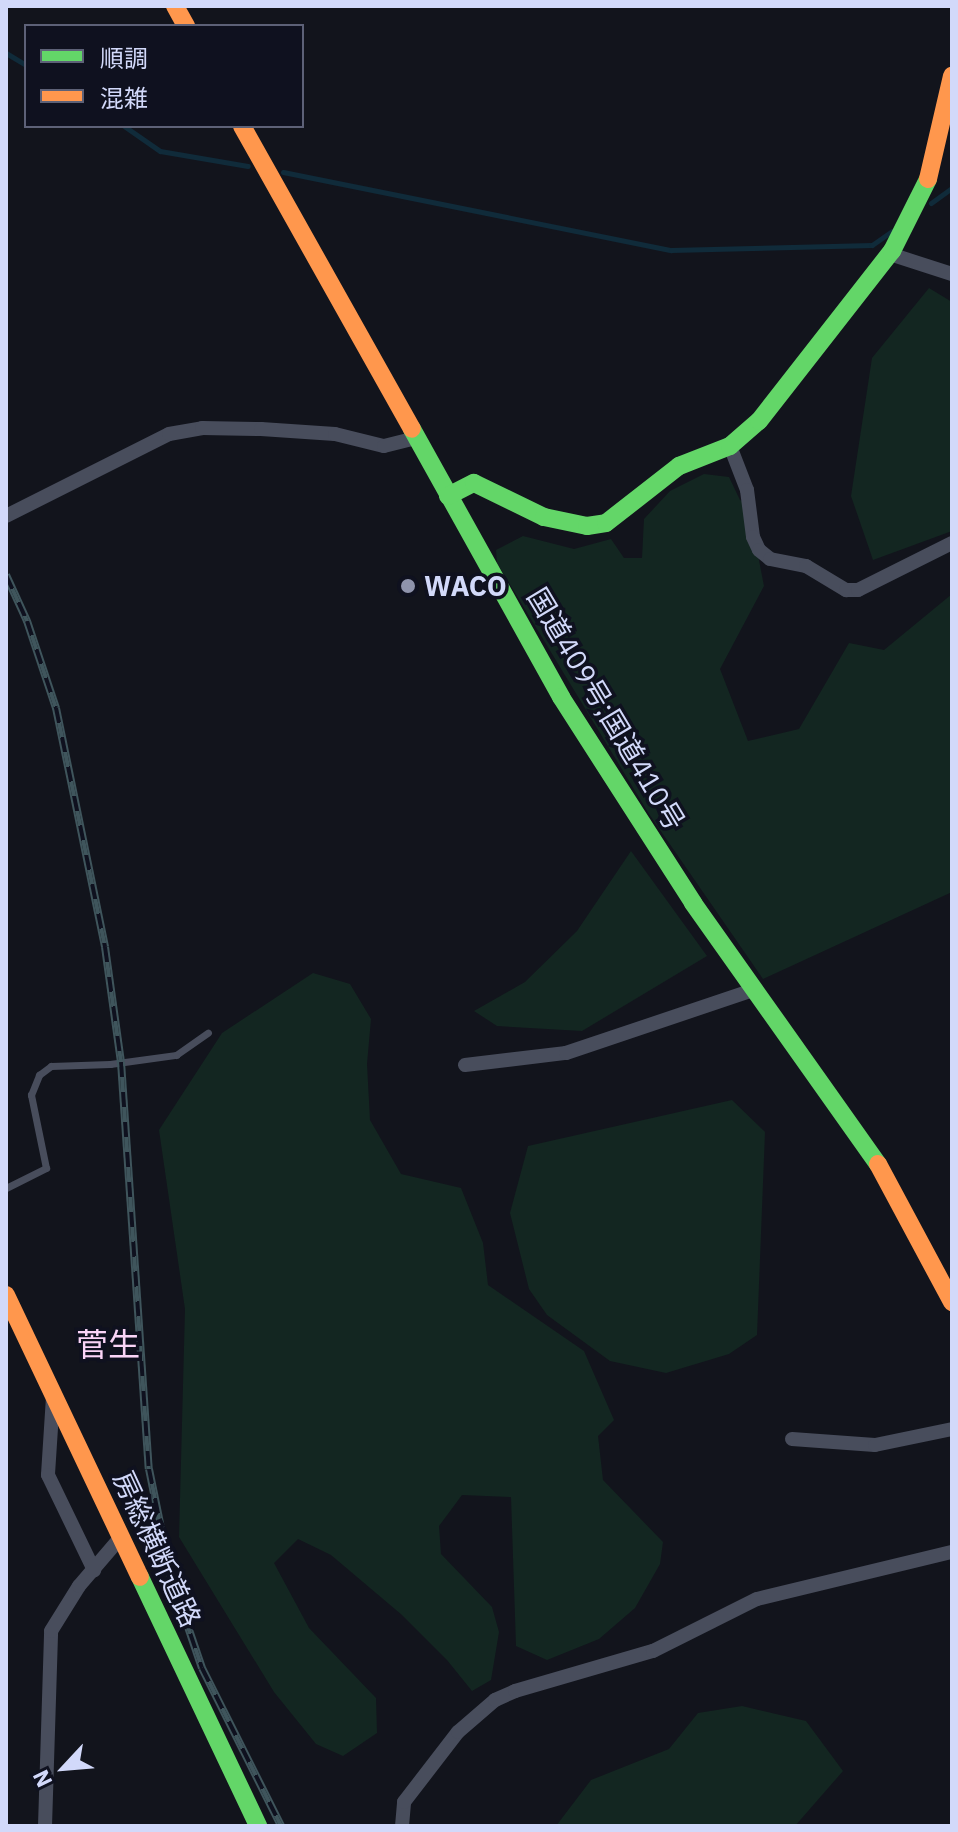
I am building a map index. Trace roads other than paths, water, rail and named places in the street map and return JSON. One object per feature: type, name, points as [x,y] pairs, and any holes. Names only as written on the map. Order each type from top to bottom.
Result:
[{"type":"main road","points":[[175,6],[185,24]]},
{"type":"main road","points":[[448,496],[474,483],[544,517],[587,526],[606,523],[679,466],[730,446],[759,421],[890,254],[923,195],[952,76]]},
{"type":"main road","name":"国道409号;国道410号","points":[[243,128],[561,697],[693,903],[889,1179],[952,1302]]},
{"type":"main road","name":"房総横断道路","points":[[6,1295],[258,1826]]},
{"type":"street","points":[[890,254],[952,274]]},
{"type":"street","points":[[6,516],[169,434],[202,428],[261,429],[335,434],[384,446],[416,438]]},
{"type":"street","points":[[730,446],[747,490],[753,537],[759,550],[770,559],[806,566],[846,590],[858,590],[952,543]]},
{"type":"street","points":[[465,1065],[566,1053],[753,990]]},
{"type":"street","points":[[53,1396],[48,1475],[94,1570]]},
{"type":"street","points":[[792,1439],[875,1445],[952,1429]]},
{"type":"street","points":[[45,1826],[51,1631],[79,1586],[121,1537]]},
{"type":"street","points":[[402,1826],[404,1802],[458,1732],[495,1700],[515,1691],[653,1651],[757,1599],[952,1552]]},
{"type":"lane","points":[[6,1188],[46,1168],[31,1095],[39,1075],[51,1066],[110,1064],[176,1055],[208,1033]]},
{"type":"waterway","points":[[6,53],[24,64]]},
{"type":"waterway","points":[[127,128],[160,151],[248,166]]},
{"type":"waterway","points":[[283,172],[671,250],[872,245],[892,231]]},
{"type":"waterway","points":[[931,203],[952,188]]},
{"type":"railway","points":[[6,575],[27,621],[56,708],[105,947],[121,1062],[149,1469],[171,1577],[202,1668],[281,1826]]},
{"type":"place","name":"WACO","points":[[408,586]]},
{"type":"district","name":"菅生","points":[[108,1344]]}]
